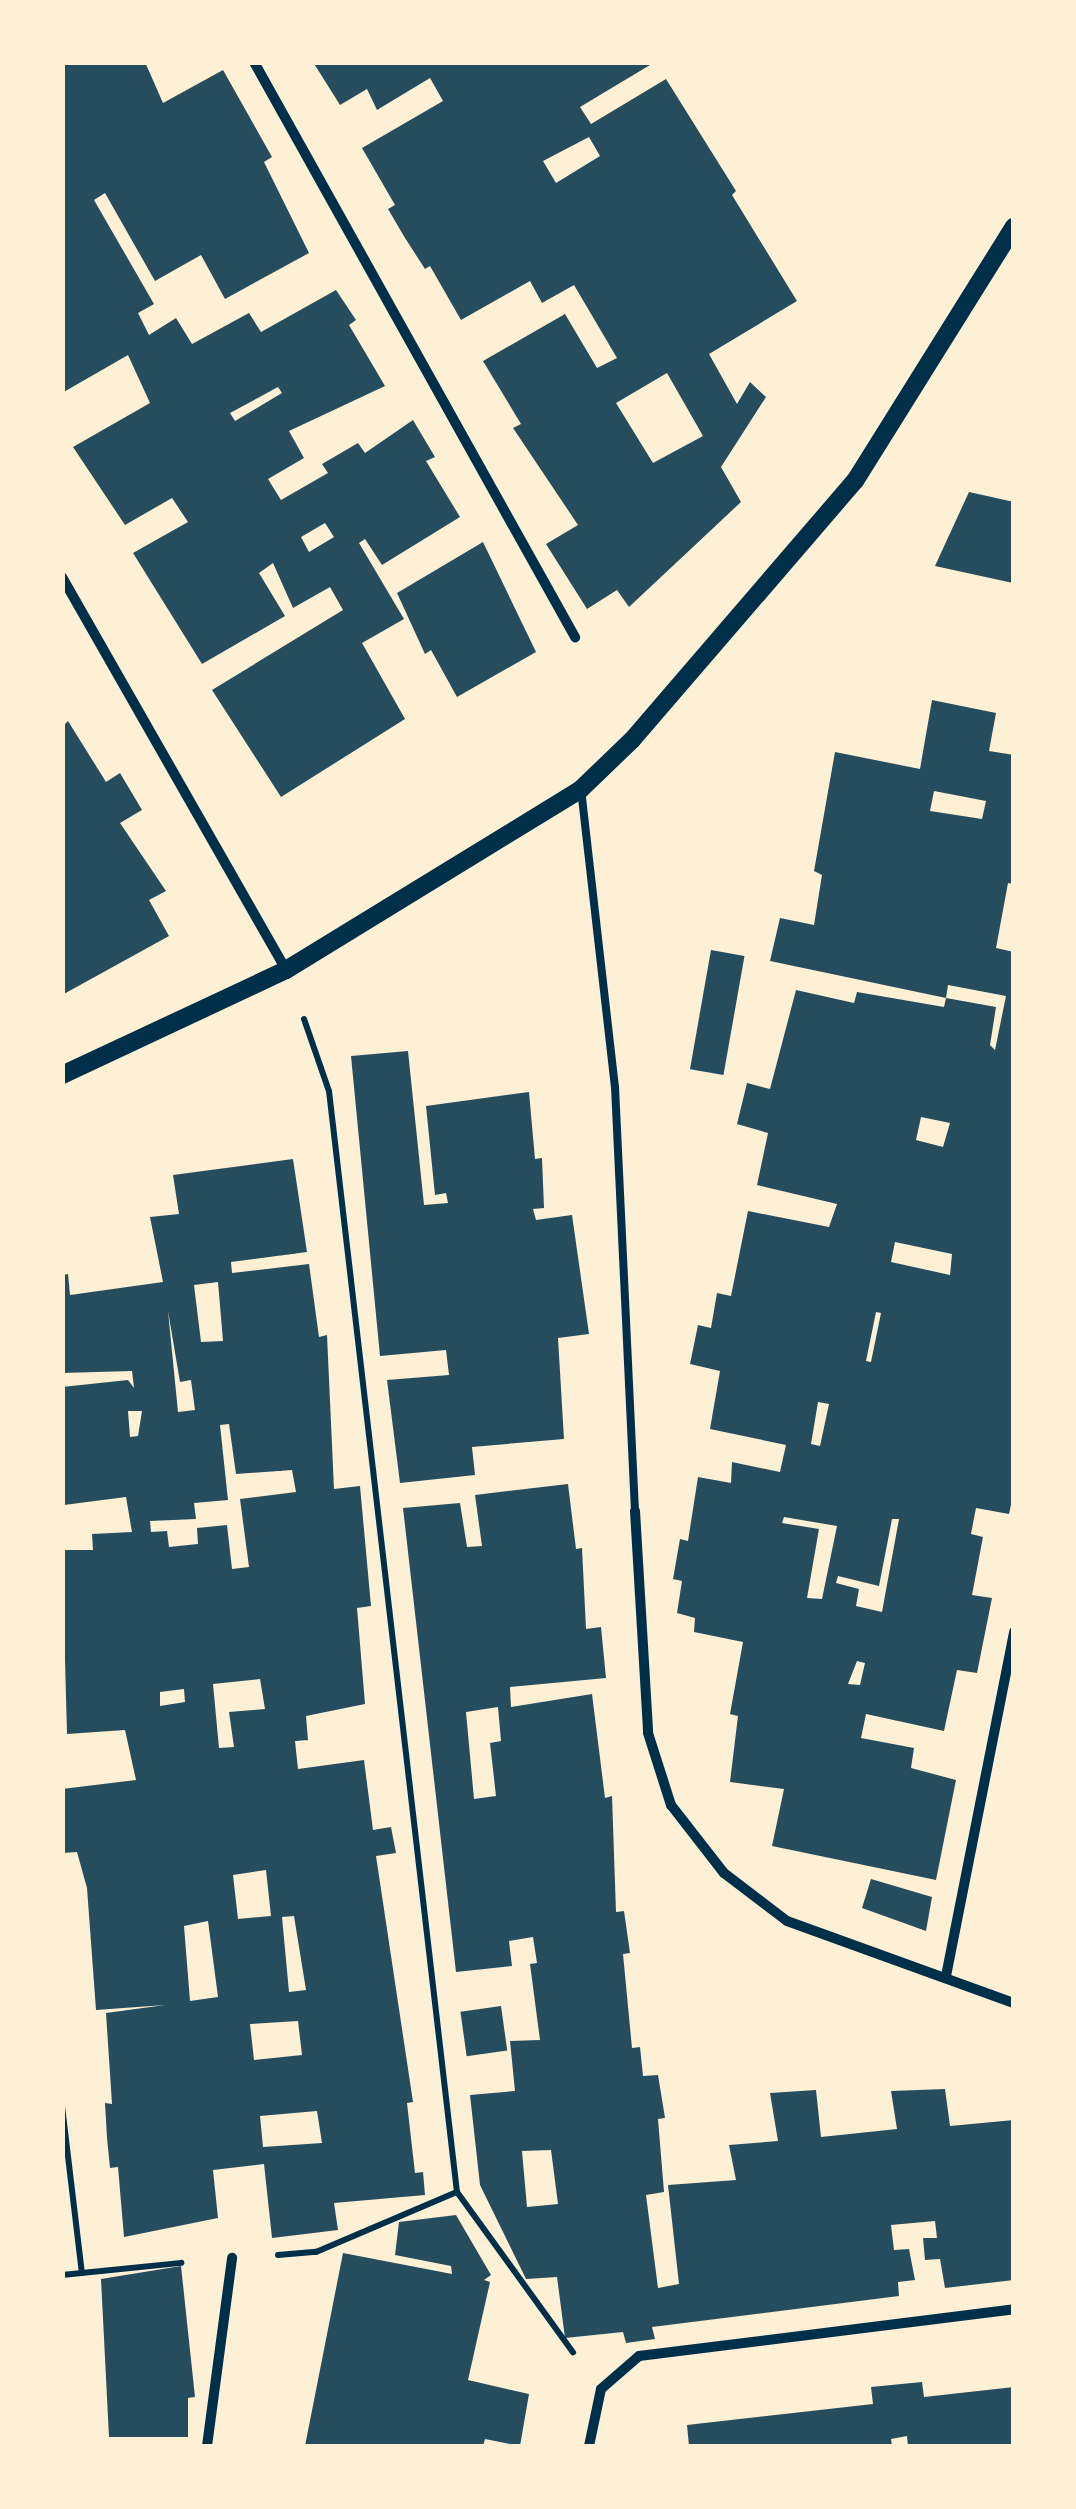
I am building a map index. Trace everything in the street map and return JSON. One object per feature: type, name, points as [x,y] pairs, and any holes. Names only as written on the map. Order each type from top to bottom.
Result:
[{"type":"street","points":[[254,62],[575,637]]},
{"type":"street","points":[[62,1075],[286,970],[581,789],[632,740],[856,481],[1014,227]]},
{"type":"street","points":[[62,578],[286,970]]},
{"type":"street","points":[[636,1512],[648,1733],[670,1806],[724,1873],[787,1920],[1014,2004]]},
{"type":"street","points":[[946,1976],[1014,1632]]},
{"type":"street","points":[[207,2446],[232,2258]]},
{"type":"street","points":[[589,2446],[601,2390],[639,2356],[1014,2309]]},
{"type":"lane","points":[[581,789],[614,1087],[636,1512]]},
{"type":"path","points":[[286,970],[329,1091],[456,2192],[601,2390]]},
{"type":"path","points":[[62,2106],[82,2274]]},
{"type":"building","points":[[62,62],[145,62],[163,103],[223,70],[272,157],[264,162],[309,253],[225,299],[201,255],[155,281],[105,193],[94,200],[154,304],[138,313],[149,335],[176,318],[192,344],[249,313],[261,332],[336,290],[356,320],[349,325],[385,386],[289,431],[304,458],[268,479],[281,500],[328,473],[322,464],[358,443],[365,453],[413,420],[435,457],[426,461],[460,517],[382,565],[365,539],[359,543],[404,619],[362,643],[405,719],[281,797],[212,690],[343,610],[330,587],[293,608],[273,563],[259,573],[285,616],[202,664],[133,553],[188,522],[172,498],[125,525],[73,447],[150,403],[128,355],[62,393]],"holes":[[[278,387],[282,393],[235,421],[230,413]],[[325,523],[334,537],[309,552],[301,537]]]},
{"type":"building","points":[[313,62],[655,62],[580,107],[591,124],[666,79],[736,191],[732,195],[797,301],[709,354],[737,404],[750,382],[766,397],[721,467],[741,502],[629,607],[617,590],[587,609],[546,544],[578,525],[513,428],[521,424],[483,361],[565,314],[597,368],[617,358],[574,285],[542,303],[530,281],[461,320],[430,266],[425,269],[388,209],[395,205],[362,148],[443,101],[430,78],[377,110],[367,89],[340,105]],"holes":[[[589,137],[600,156],[556,183],[543,161]],[[667,373],[703,436],[653,463],[616,403]]]},
{"type":"building","points":[[969,492],[1014,502],[1013,583],[935,566]]},
{"type":"building","points":[[483,542],[536,652],[457,697],[431,650],[425,654],[397,593]]},
{"type":"building","points":[[932,700],[996,713],[989,751],[1014,755],[1014,884],[1008,883],[996,948],[1014,952],[1014,1491],[1009,1514],[976,1508],[971,1534],[983,1537],[972,1595],[992,1598],[977,1673],[957,1670],[944,1731],[866,1714],[861,1738],[914,1748],[911,1768],[956,1780],[936,1880],[772,1846],[784,1789],[730,1782],[738,1716],[730,1714],[743,1642],[694,1632],[695,1618],[677,1613],[682,1581],[673,1579],[680,1539],[688,1541],[698,1477],[731,1483],[732,1462],[780,1472],[786,1445],[710,1429],[720,1371],[690,1364],[698,1325],[711,1328],[717,1293],[731,1296],[748,1211],[829,1227],[837,1204],[757,1185],[768,1133],[737,1124],[747,1083],[770,1089],[796,990],[854,1003],[857,992],[944,1007],[946,998],[770,961],[780,918],[814,925],[822,875],[814,871],[835,752],[920,769]],"holes":[[[934,791],[986,801],[982,819],[930,811]],[[948,985],[1006,996],[995,1050],[990,1045],[996,1007],[946,998]],[[921,1117],[950,1123],[943,1147],[916,1140]],[[895,1242],[952,1254],[950,1275],[891,1262]],[[876,1312],[881,1313],[871,1362],[866,1361]],[[818,1402],[829,1404],[820,1446],[811,1444]],[[784,1517],[837,1526],[822,1599],[807,1598],[819,1529],[782,1523]],[[892,1519],[899,1519],[882,1612],[856,1606],[859,1589],[836,1583],[838,1576],[879,1586]],[[857,1661],[865,1663],[860,1685],[848,1684]]]},
{"type":"building","points":[[68,721],[106,782],[120,773],[142,810],[120,823],[166,891],[149,900],[169,936],[62,995],[62,727]]},
{"type":"building","points":[[711,950],[744,956],[723,1075],[690,1069]]},
{"type":"building","points":[[408,1051],[424,1205],[448,1203],[446,1193],[435,1195],[426,1106],[529,1092],[535,1159],[542,1158],[544,1208],[533,1209],[536,1220],[572,1215],[589,1334],[558,1338],[564,1439],[472,1447],[475,1475],[400,1483],[387,1380],[449,1375],[446,1350],[380,1356],[351,1056]]},
{"type":"building","points":[[293,1159],[307,1252],[231,1262],[232,1273],[309,1264],[319,1337],[327,1335],[334,1489],[360,1486],[371,1606],[357,1608],[365,1704],[306,1716],[308,1740],[295,1741],[298,1769],[364,1760],[373,1830],[391,1827],[396,1853],[376,1856],[413,2102],[407,2103],[415,2173],[423,2172],[425,2195],[334,2203],[338,2230],[272,2238],[264,2164],[213,2170],[218,2218],[124,2237],[118,2167],[110,2168],[105,2103],[112,2104],[106,2013],[165,2005],[96,2010],[87,1888],[77,1852],[62,1853],[62,1789],[136,1780],[125,1730],[67,1734],[62,1550],[93,1550],[92,1534],[132,1532],[126,1497],[64,1505],[62,1511],[62,1387],[128,1380],[134,1388],[132,1371],[62,1373],[62,1275],[68,1274],[70,1295],[163,1282],[150,1217],[179,1214],[173,1175]],"holes":[[[218,1282],[223,1341],[201,1342],[194,1285]],[[168,1311],[180,1382],[191,1380],[195,1410],[178,1412]],[[128,1411],[142,1411],[138,1436],[130,1437]],[[229,1424],[236,1474],[292,1470],[296,1492],[240,1499],[249,1567],[232,1569],[227,1525],[197,1528],[198,1544],[169,1547],[167,1531],[151,1532],[150,1521],[196,1519],[194,1503],[228,1500],[220,1425]],[[260,1679],[265,1709],[229,1712],[234,1747],[219,1748],[213,1684]],[[184,1689],[185,1702],[160,1706],[160,1692]],[[266,1870],[271,1916],[238,1919],[233,1875]],[[294,1916],[306,1990],[289,1992],[282,1917]],[[208,1921],[218,1997],[190,2001],[184,1926]],[[298,2021],[302,2055],[254,2060],[250,2024]],[[317,2111],[322,2143],[263,2147],[260,2116]]]},
{"type":"building","points":[[568,1484],[576,1549],[582,1548],[586,1629],[601,1627],[606,1678],[510,1687],[511,1707],[592,1694],[605,1798],[612,1796],[616,1912],[624,1911],[630,1953],[623,1954],[632,2048],[640,2047],[643,2076],[658,2075],[665,2118],[658,2119],[664,2192],[646,2195],[658,2288],[679,2284],[668,2185],[736,2180],[729,2145],[778,2141],[770,2093],[816,2090],[821,2137],[897,2129],[891,2091],[945,2089],[950,2126],[1014,2120],[1014,2280],[945,2288],[940,2259],[925,2260],[923,2238],[937,2238],[935,2221],[891,2225],[894,2250],[909,2249],[915,2280],[898,2282],[899,2296],[652,2327],[655,2339],[626,2343],[623,2332],[565,2338],[557,2277],[526,2279],[480,2185],[470,2095],[515,2091],[510,2041],[540,2040],[530,1964],[537,1963],[533,1937],[509,1941],[512,1966],[456,1972],[403,1508],[460,1503],[467,1547],[482,1546],[475,1495]],"holes":[[[498,1707],[501,1741],[490,1743],[496,1796],[474,1799],[466,1712]],[[551,2150],[558,2204],[527,2207],[522,2151]]]},
{"type":"building","points":[[871,1879],[932,1897],[926,1931],[862,1908]]},
{"type":"building","points":[[501,2006],[507,2051],[467,2056],[460,2012]]},
{"type":"building","points":[[456,2215],[491,2275],[484,2280],[490,2282],[468,2380],[529,2394],[520,2446],[485,2439],[483,2446],[305,2446],[343,2253],[452,2274],[451,2266],[395,2255],[399,2222]]},
{"type":"building","points":[[181,2266],[195,2397],[188,2398],[188,2437],[109,2437],[101,2279]]},
{"type":"building","points":[[922,2382],[924,2397],[1014,2387],[1014,2446],[908,2446],[907,2436],[891,2439],[892,2446],[689,2446],[687,2425],[873,2404],[871,2387]]}]
